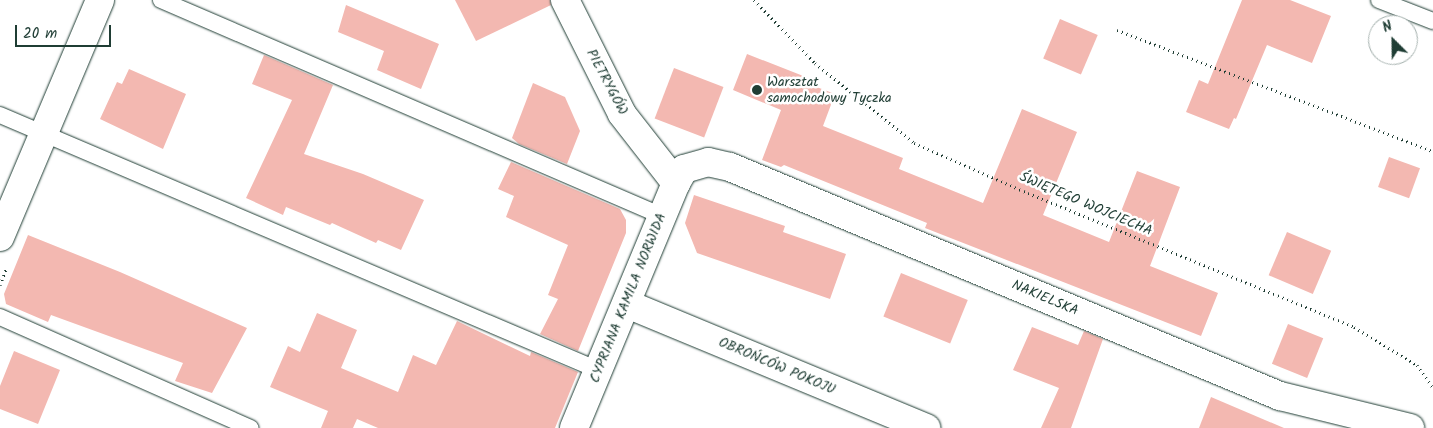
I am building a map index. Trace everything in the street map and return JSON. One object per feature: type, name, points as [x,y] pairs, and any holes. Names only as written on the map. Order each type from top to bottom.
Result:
[{"type":"street","points":[[0,237],[100,0]]},
{"type":"street","name":"PIETRYGÓW","points":[[565,0],[622,114],[680,176]]},
{"type":"street","name":"NAKIELSKA","points":[[680,176],[708,162],[730,167],[1280,396],[1410,428]]},
{"type":"street","name":"CYPRIANA KAMILA NORWIDA","points":[[574,428],[680,176]]},
{"type":"street","name":"OBROŃCÓW POKOJU","points":[[627,304],[926,428]]},
{"type":"lane","points":[[161,0],[662,216]]},
{"type":"lane","points":[[1379,0],[1433,21]]},
{"type":"lane","points":[[0,115],[598,370]]},
{"type":"lane","points":[[0,317],[251,428]]},
{"type":"path","name":"ŚWIĘTEGO WOJCIECHA","points":[[754,0],[815,63],[914,143],[1028,193],[1354,327],[1417,365],[1433,388]]},
{"type":"path","points":[[1117,30],[1433,152]]},
{"type":"building","points":[[455,0],[550,0],[551,5],[476,41]]},
{"type":"building","points":[[1242,0],[1290,0],[1331,16],[1312,63],[1267,45],[1236,119],[1234,118],[1229,129],[1186,112],[1199,80],[1208,84]]},
{"type":"building","points":[[346,5],[439,44],[421,89],[377,70],[384,51],[338,32]]},
{"type":"building","points":[[1060,19],[1098,35],[1081,75],[1043,59]]},
{"type":"building","points":[[747,54],[816,81],[814,86],[835,94],[823,126],[903,158],[899,169],[983,203],[1022,109],[1077,132],[1043,215],[1109,242],[1137,171],[1180,187],[1150,266],[1218,293],[1201,336],[925,228],[927,223],[784,165],[781,167],[762,160],[781,110],[733,90]]},
{"type":"building","points":[[264,55],[333,85],[304,154],[363,174],[424,200],[401,250],[378,240],[376,243],[332,223],[330,225],[286,207],[283,215],[246,198],[292,100],[252,84]]},
{"type":"building","points":[[674,68],[723,87],[704,137],[655,118]]},
{"type":"building","points":[[129,69],[186,94],[163,149],[100,119],[117,82],[122,84]]},
{"type":"building","points":[[533,83],[565,97],[580,131],[567,164],[519,144],[512,138]]},
{"type":"building","points":[[1389,157],[1420,168],[1409,198],[1378,187]]},
{"type":"building","points":[[511,162],[620,209],[626,220],[626,233],[578,351],[540,334],[558,299],[548,295],[568,245],[506,217],[514,196],[498,189]]},
{"type":"building","points":[[694,195],[785,226],[783,232],[846,254],[830,299],[697,253],[685,223]]},
{"type":"building","points":[[1287,232],[1331,251],[1313,294],[1269,275]]},
{"type":"building","points":[[28,235],[120,272],[247,328],[212,393],[175,381],[183,363],[51,315],[48,322],[6,304],[4,294]]},
{"type":"building","points":[[901,273],[968,300],[950,344],[883,317]]},
{"type":"building","points":[[317,313],[357,330],[341,368],[398,392],[413,355],[436,365],[457,321],[530,356],[531,352],[578,372],[555,428],[378,428],[357,419],[353,428],[321,428],[328,411],[270,387],[288,346],[300,352]]},
{"type":"building","points":[[1288,324],[1323,338],[1307,378],[1272,364]]},
{"type":"building","points":[[1032,327],[1078,345],[1084,331],[1103,339],[1071,428],[1041,428],[1059,388],[1013,370]]},
{"type":"building","points":[[14,351],[60,370],[38,424],[0,409],[0,386]]},
{"type":"building","points":[[1211,397],[1284,428],[1199,428]]},
{"type":"place","name":"Warsztat samochodowy Tyczka","points":[[757,90]]}]
